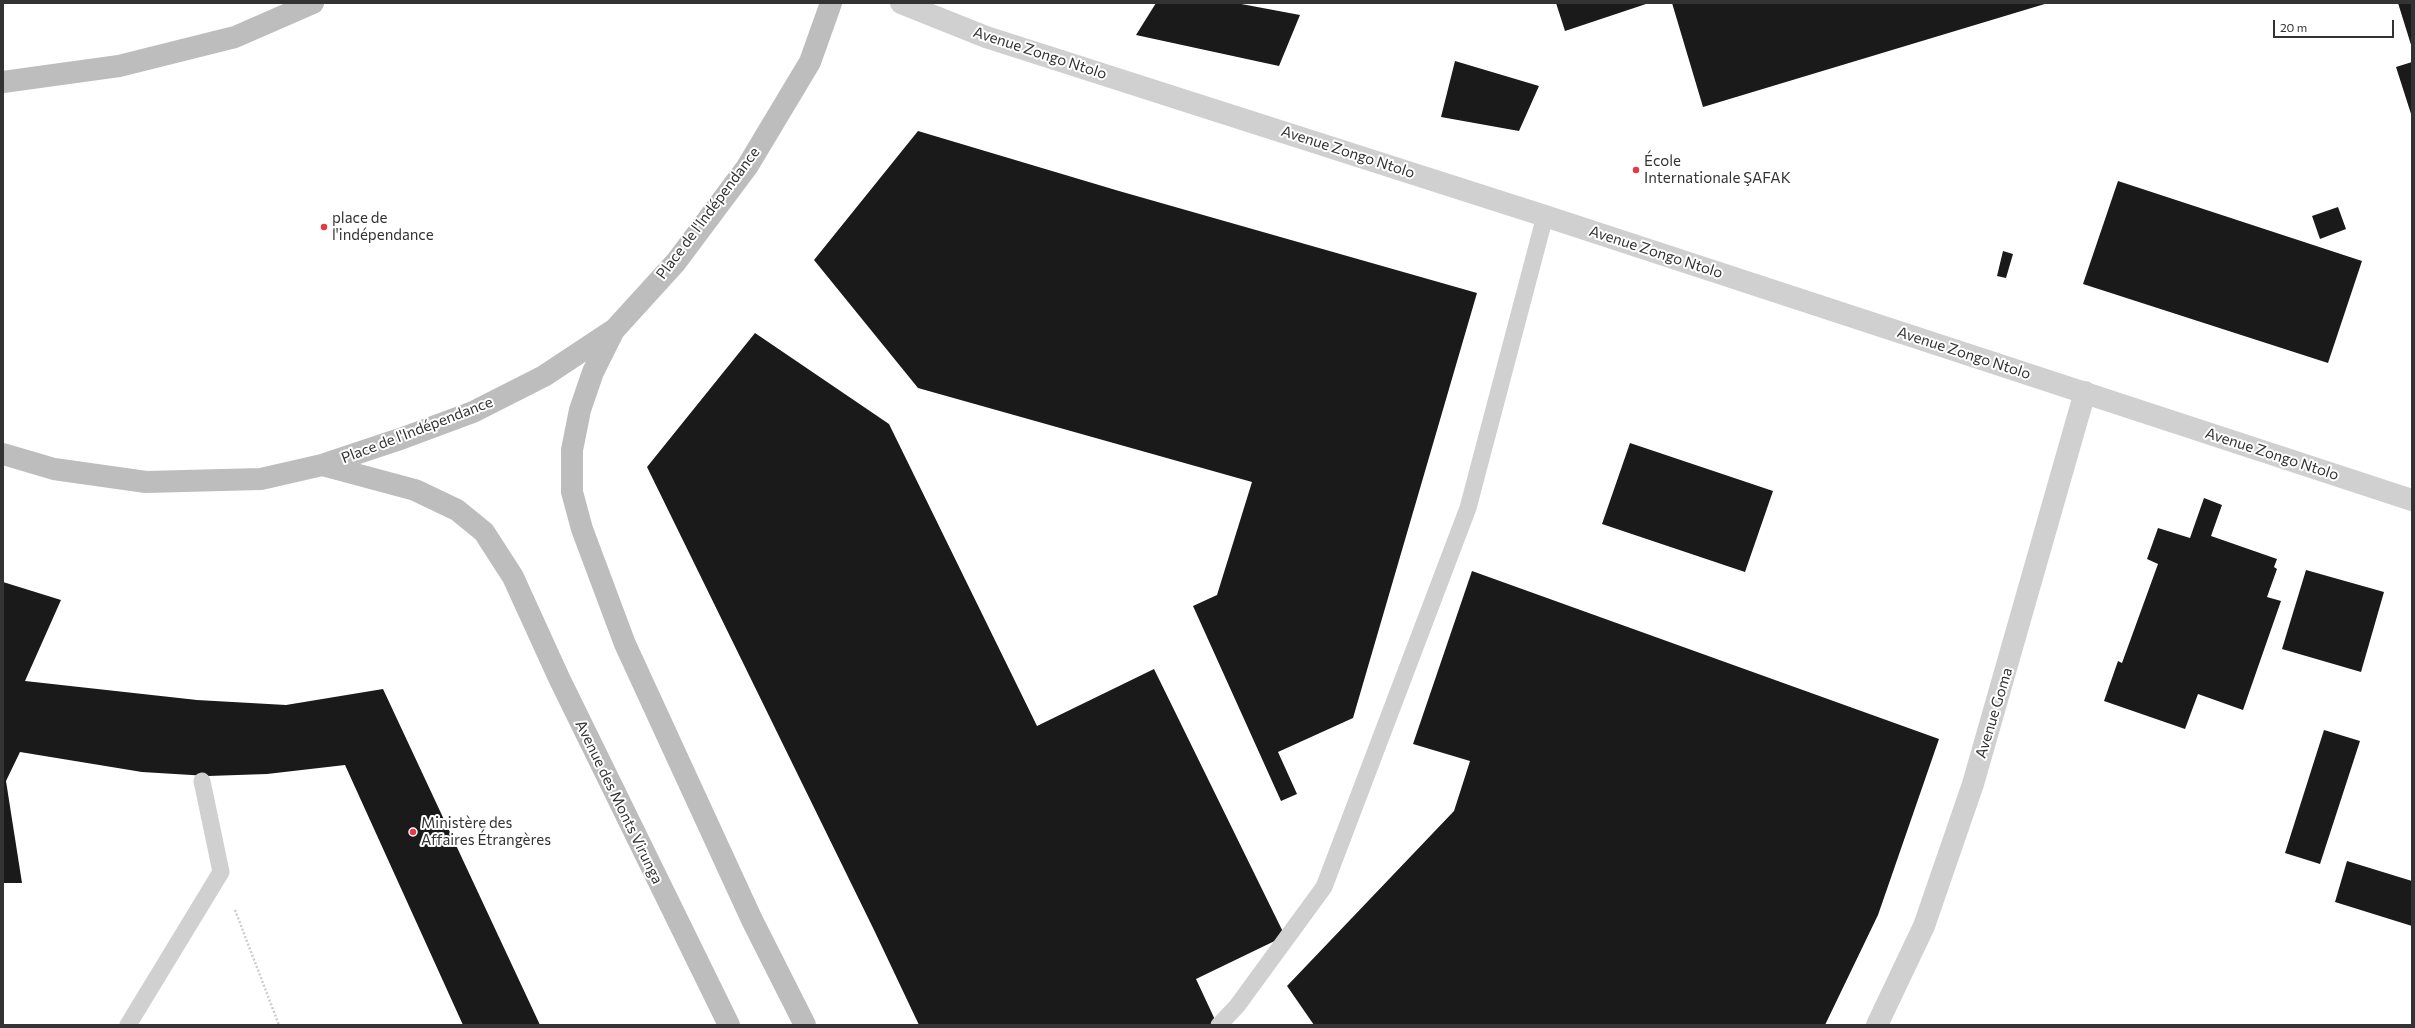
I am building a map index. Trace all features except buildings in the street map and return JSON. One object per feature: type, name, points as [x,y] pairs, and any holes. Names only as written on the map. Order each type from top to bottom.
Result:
[{"type":"street","points":[[3,82],[119,66],[228,39],[313,3]]},
{"type":"street","name":"Place de l'Indépendance","points":[[3,454],[54,469],[146,482],[261,479],[322,466],[473,412],[544,376],[615,329],[676,262],[747,167],[810,62],[831,3]]},
{"type":"street","name":"Avenue Zongo Ntolo","points":[[901,3],[986,37],[1546,216],[2412,500]]},
{"type":"street","points":[[615,329],[593,372],[580,410],[572,450],[572,492],[582,528],[625,644],[752,920],[805,1025]]},
{"type":"street","name":"Avenue Goma","points":[[1877,1025],[1924,926],[1972,784],[2085,392]]},
{"type":"street","name":"Avenue des Monts Virunga","points":[[322,466],[415,490],[457,510],[484,532],[513,576],[562,685],[729,1025]]},
{"type":"lane","points":[[1219,1025],[1237,1006],[1324,887],[1468,508],[1546,216]]},
{"type":"lane","points":[[128,1025],[220,872],[202,781]]},
{"type":"path","points":[[220,872],[279,1025]]},
{"type":"place","name":"École Internationale ŞAFAK","points":[[1636,170]]},
{"type":"place","name":"place de l'indépendance","points":[[324,227]]},
{"type":"place","name":"Ministère des Affaires Étrangères","points":[[413,832]]}]
